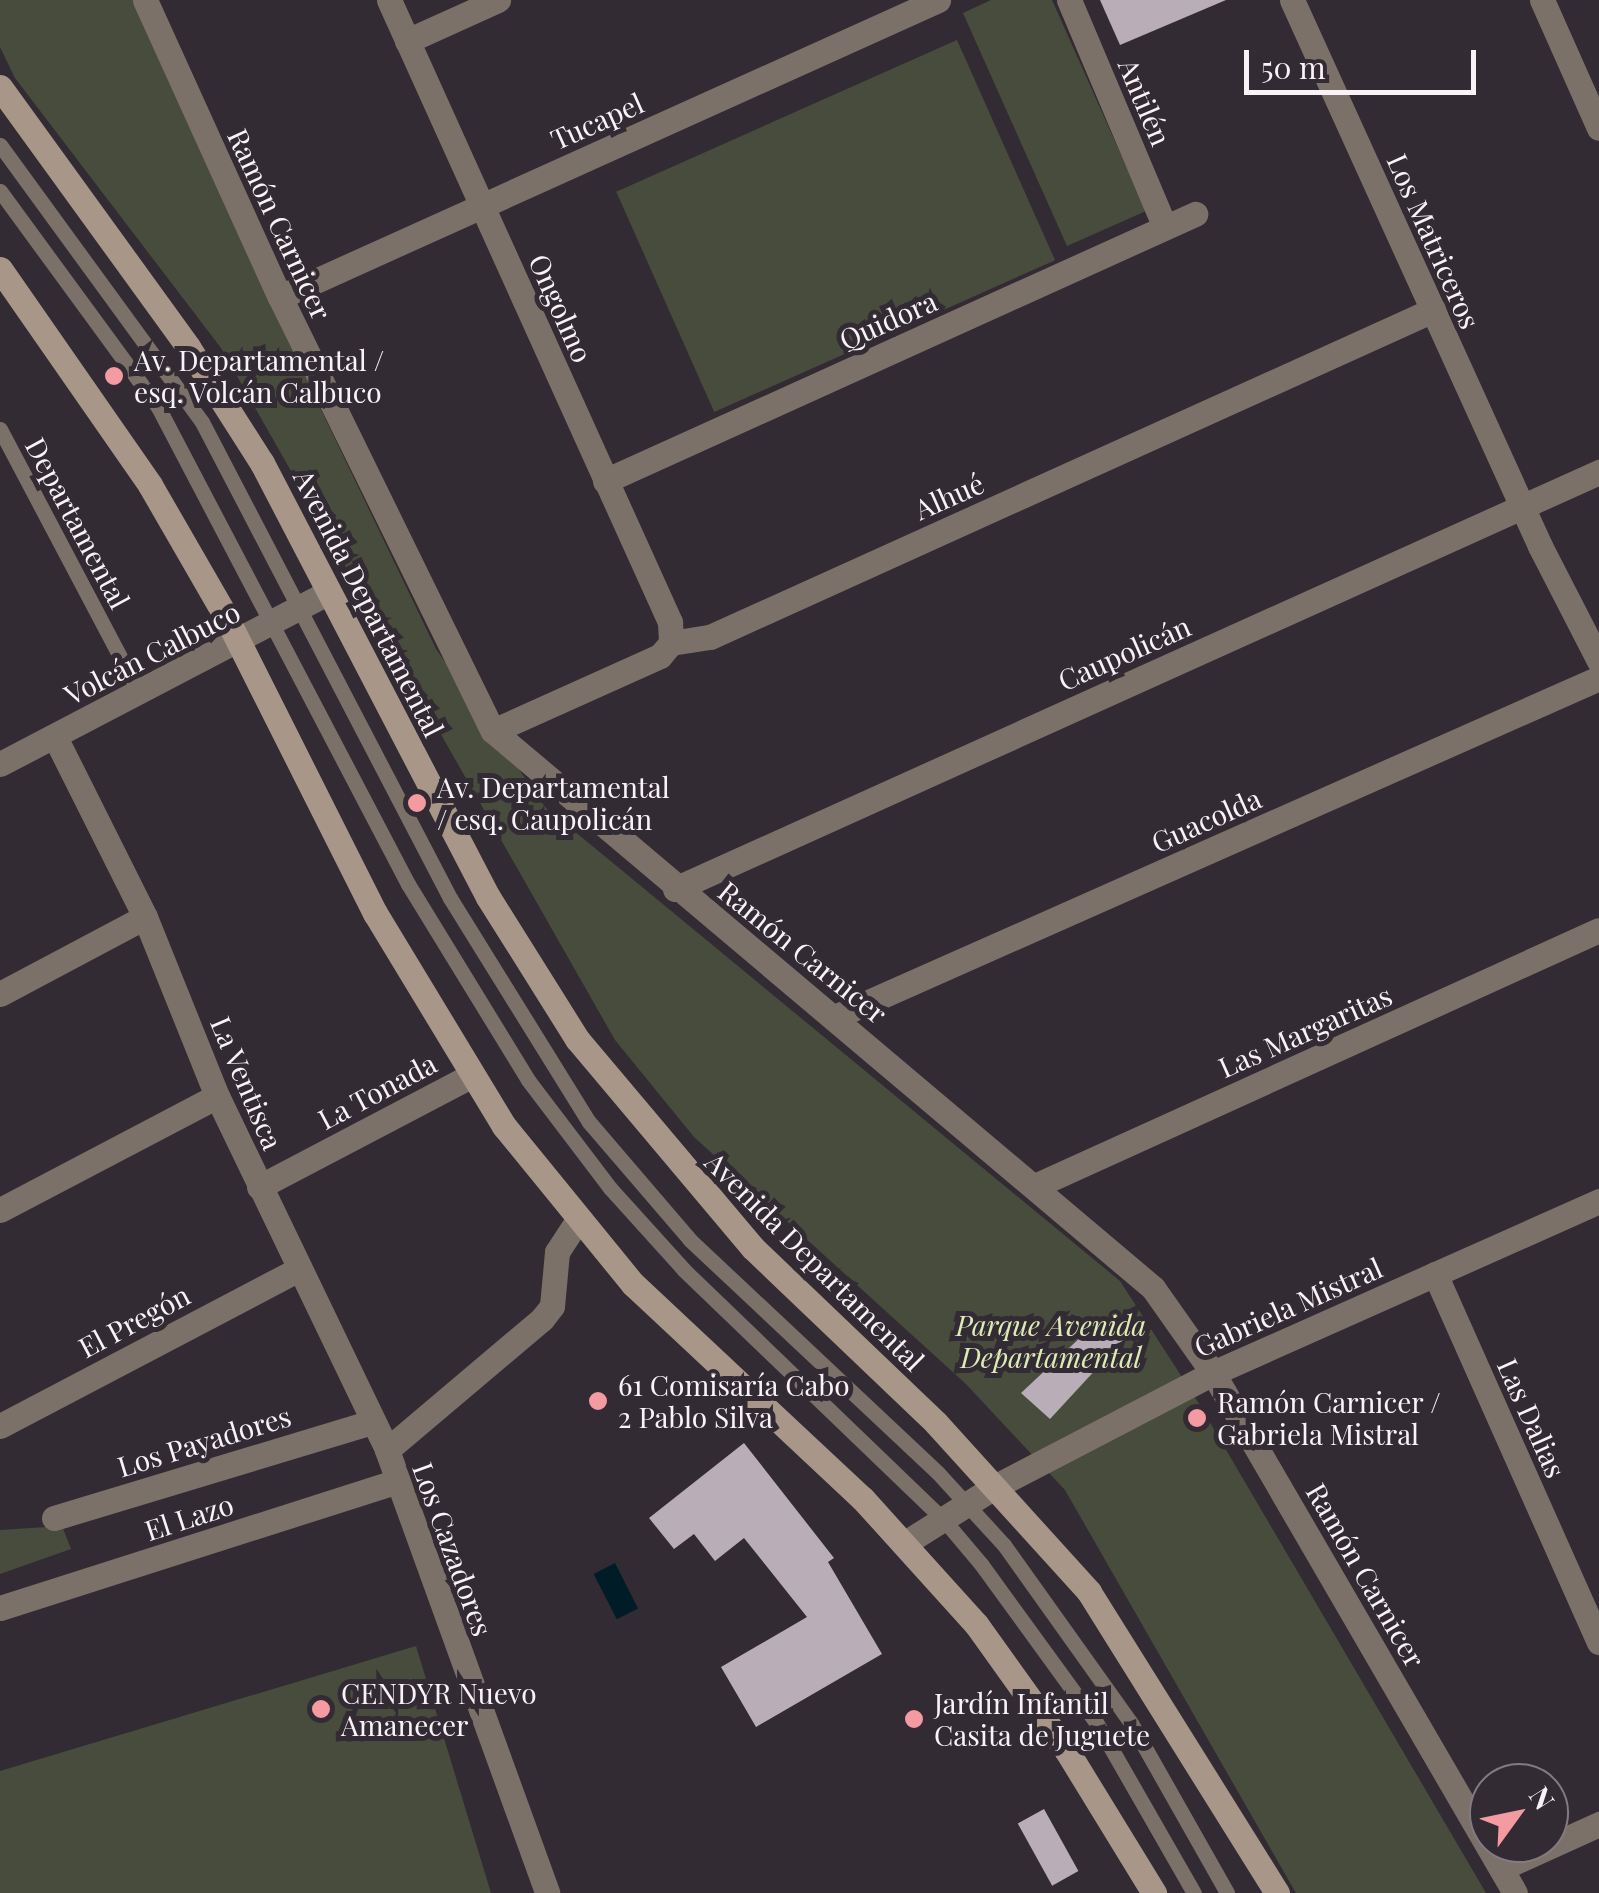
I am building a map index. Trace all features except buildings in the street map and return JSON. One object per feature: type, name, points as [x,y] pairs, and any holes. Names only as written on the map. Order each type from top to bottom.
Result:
[{"type":"main road","name":"Avenida Departamental","points":[[0,87],[227,405],[488,897],[605,1078],[752,1248],[996,1486],[1089,1592],[1277,1893]]},
{"type":"main road","points":[[0,269],[129,449],[238,643],[375,913],[470,1076],[577,1222],[634,1284],[905,1543],[1018,1678],[1154,1893]]},
{"type":"street","name":"Ramón Carnicer","points":[[145,0],[280,296],[493,730],[675,889],[837,1016],[1138,1272],[1213,1373],[1516,1893]]},
{"type":"street","name":"Ongolmo","points":[[388,0],[670,622],[670,643]]},
{"type":"street","points":[[407,41],[498,0]]},
{"type":"street","name":"Tucapel","points":[[280,296],[938,0]]},
{"type":"street","name":"Antilén","points":[[1069,0],[1165,227]]},
{"type":"street","name":"Los Matriceros","points":[[1292,0],[1522,506],[1599,661]]},
{"type":"street","points":[[1542,0],[1599,128]]},
{"type":"street","name":"Quidora","points":[[606,481],[1194,214]]},
{"type":"street","name":"Alhué","points":[[493,730],[660,656],[670,643],[710,637],[1433,310]]},
{"type":"street","name":"Caupolicán","points":[[675,889],[1599,472]]},
{"type":"street","name":"Volcán Calbuco","points":[[0,764],[238,643],[329,592]]},
{"type":"street","name":"Guacolda","points":[[837,1016],[1599,678]]},
{"type":"street","name":"La Ventisca","points":[[54,737],[145,917],[259,1187],[387,1450]]},
{"type":"street","points":[[0,994],[145,917]]},
{"type":"street","name":"Las Margaritas","points":[[1036,1186],[1599,930]]},
{"type":"street","name":"La Tonada","points":[[259,1187],[470,1076]]},
{"type":"street","points":[[0,1210],[218,1096]]},
{"type":"street","name":"Gabriela Mistral","points":[[905,1543],[996,1486],[1213,1373],[1599,1200]]},
{"type":"street","points":[[387,1450],[542,1319],[552,1306],[556,1252],[577,1222]]},
{"type":"street","name":"El Pregón","points":[[0,1426],[297,1270]]},
{"type":"street","name":"Las Dalias","points":[[1435,1274],[1599,1642]]},
{"type":"street","name":"Los Payadores","points":[[54,1518],[372,1422]]},
{"type":"street","name":"Los Cazadores","points":[[387,1450],[547,1893]]},
{"type":"street","name":"El Lazo","points":[[0,1608],[396,1482]]},
{"type":"street","points":[[1502,1868],[1599,1824]]},
{"type":"lane","points":[[0,145],[202,422],[450,898],[588,1122],[690,1240],[968,1504],[1089,1658],[1226,1893]]},
{"type":"lane","points":[[0,191],[158,407],[275,623],[408,884],[528,1080],[610,1188],[684,1270],[943,1519],[1027,1621],[1096,1722],[1194,1893]]},
{"type":"lane","name":"Departamental","points":[[0,429],[140,694]]},
{"type":"green space","name":"Parque Avenida Departamental","points":[[0,0],[138,0],[276,316],[436,649],[545,807],[1120,1281],[1198,1402],[1486,1893],[1296,1893],[1065,1490],[966,1384],[694,1137],[615,1040],[221,348],[15,78],[0,47]]},
{"type":"green space","points":[[991,0],[1052,0],[1146,211],[1067,246],[963,13]]},
{"type":"green space","points":[[957,40],[1055,260],[714,412],[616,192]]},
{"type":"green space","points":[[62,1526],[71,1549],[0,1574],[0,1530]]},
{"type":"green space","name":"CENDYR Nuevo Amanecer","points":[[416,1646],[491,1893],[0,1893],[0,1771]]},
{"type":"water","points":[[615,1563],[638,1608],[617,1619],[594,1574]]},
{"type":"place","name":"Av. Departamental / esq. Volcán Calbuco","points":[[114,376]]},
{"type":"place","name":"Av. Departamental / esq. Caupolicán","points":[[417,803]]},
{"type":"place","name":"61 Comisaría Cabo 2 Pablo Silva","points":[[598,1401]]},
{"type":"place","name":"Ramón Carnicer / Gabriela Mistral","points":[[1197,1418]]},
{"type":"place","name":"CENDYR Nuevo Amanecer","points":[[321,1709]]},
{"type":"place","name":"Jardín Infantil Casita de Juguete","points":[[914,1719]]}]
